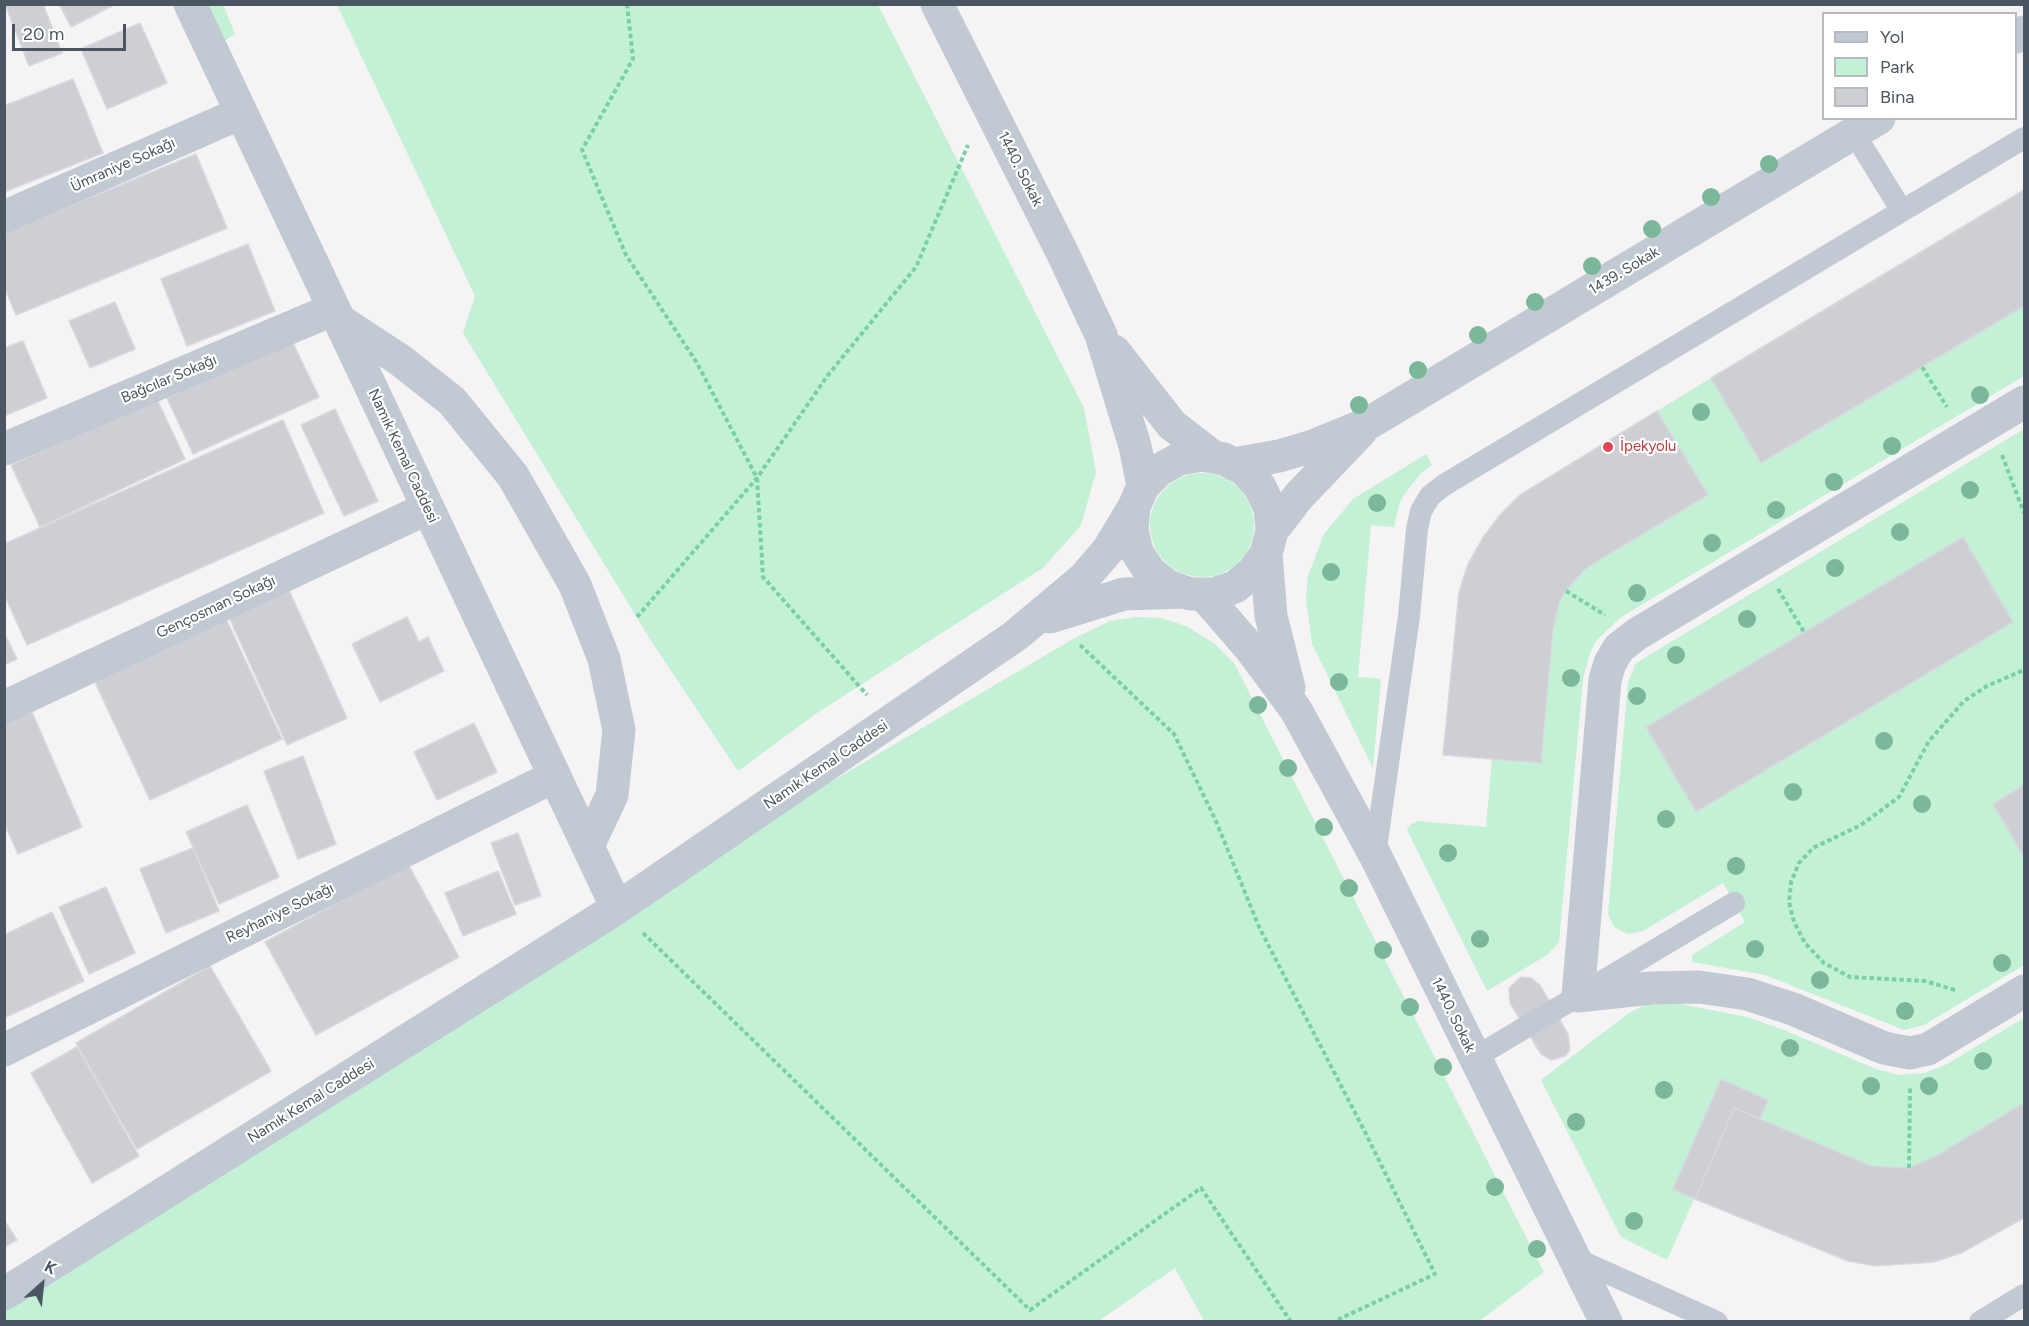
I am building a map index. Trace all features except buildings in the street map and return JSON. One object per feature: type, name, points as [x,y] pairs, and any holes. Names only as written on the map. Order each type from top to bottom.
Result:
[{"type":"street","name":"Namık Kemal Caddesi","points":[[190,4],[617,908]]},
{"type":"street","name":"1440. Sokak","points":[[937,4],[1063,254],[1101,335]]},
{"type":"street","name":"Ümraniye Sokağı","points":[[4,217],[241,113]]},
{"type":"street","name":"1439. Sokak","points":[[1369,423],[1866,126]]},
{"type":"street","points":[[336,314],[452,401],[513,476],[575,585],[604,659],[619,730],[612,795],[588,846]]},
{"type":"street","name":"Bağcılar Sokağı","points":[[4,449],[336,314]]},
{"type":"street","points":[[1101,335],[1172,425],[1222,460],[1245,470],[1260,487],[1270,508],[1271,615],[1296,710]]},
{"type":"street","points":[[1101,335],[1132,436],[1138,497],[1131,530],[1137,552],[1150,572],[1168,586],[1193,593],[1250,648],[1296,710]]},
{"type":"street","points":[[2025,402],[1637,634],[1619,648],[1610,663],[1605,680],[1578,996],[1651,988],[1699,987],[1747,994],[1793,1009],[1884,1048],[1910,1053],[1928,1049],[2025,991]]},
{"type":"street","points":[[1035,622],[1083,579],[1108,550],[1138,497],[1159,470],[1179,459],[1222,460],[1279,456],[1313,446],[1369,423]]},
{"type":"street","points":[[1035,622],[1124,594],[1213,594],[1235,587],[1253,572],[1298,497],[1369,423]]},
{"type":"street","name":"Gençosman Sokağı","points":[[4,707],[428,508]]},
{"type":"street","name":"Namık Kemal Caddesi","points":[[4,1294],[617,908],[1035,622]]},
{"type":"street","name":"1440. Sokak","points":[[1296,710],[1374,855],[1606,1322]]},
{"type":"street","name":"Reyhaniye Sokağı","points":[[4,1050],[555,776]]},
{"type":"lane","points":[[1866,126],[1902,211]]},
{"type":"lane","points":[[1374,855],[1409,616],[1417,529],[1421,511],[1430,496],[1454,479],[2025,138]]},
{"type":"lane","points":[[1474,1058],[1734,903]]},
{"type":"lane","points":[[1574,1258],[1717,1322]]},
{"type":"lane","points":[[1980,1322],[2025,1295]]},
{"type":"path","points":[[627,4],[633,59],[582,150],[626,255],[697,363],[757,478],[763,577],[867,696]]},
{"type":"path","points":[[637,617],[757,478],[828,375],[916,267],[969,144]]},
{"type":"path","points":[[1923,367],[1975,432],[2009,468],[2025,513]]},
{"type":"path","points":[[1761,560],[1804,632]]},
{"type":"path","points":[[1073,639],[1174,734],[1216,821],[1259,927],[1435,1274],[1333,1322]]},
{"type":"path","points":[[1992,1011],[1962,992],[1944,985],[1925,981],[1863,980],[1837,971],[1824,963],[1805,943],[1791,912],[1789,892],[1794,871],[1813,848],[1861,825],[1899,797],[1929,741],[1965,701],[1987,686],[2025,670]]},
{"type":"path","points":[[617,908],[1030,1310],[1201,1188],[1291,1322]]},
{"type":"path","points":[[1910,1053],[1910,1168]]},
{"type":"green space","points":[[204,5],[223,5],[235,34],[221,43]]},
{"type":"green space","points":[[337,5],[878,5],[1084,408],[1096,472],[1081,525],[1043,568],[817,713],[738,771],[650,639],[463,333],[475,296]]},
{"type":"green space","points":[[2024,306],[2024,376],[1621,617],[1596,641],[1583,679],[1559,942],[1547,955],[1487,991],[1407,830],[1411,824],[1418,821],[1486,827],[1492,759],[1541,763],[1553,629],[1559,603],[1566,591],[1583,571],[1594,563],[1708,495],[1657,411],[1711,378],[1762,463]]},
{"type":"green space","points":[[2024,429],[2024,965],[1924,1025],[1904,1030],[1765,975],[1692,962],[1692,955],[1745,922],[1723,883],[1643,931],[1628,934],[1614,927],[1608,914],[1628,682],[1636,663]]},
{"type":"green space","points":[[1426,454],[1432,465],[1422,472],[1406,492],[1400,502],[1394,527],[1371,525],[1358,677],[1381,679],[1373,768],[1312,644],[1306,599],[1308,576],[1324,534],[1353,499]]},
{"type":"green space","points":[[1202,473],[1222,477],[1239,488],[1250,505],[1254,525],[1250,545],[1239,562],[1222,573],[1202,577],[1182,573],[1165,562],[1154,545],[1150,525],[1154,505],[1165,488],[1182,477]]},
{"type":"green space","points":[[1136,617],[1161,618],[1186,626],[1215,644],[1234,663],[1544,1272],[1478,1322],[1204,1321],[1175,1268],[1097,1322],[5,1322],[5,1311],[617,908],[1073,639],[1110,621]]},
{"type":"green space","points":[[1675,1003],[1747,1017],[1876,1069],[1899,1075],[1925,1073],[1947,1064],[2024,1018],[2024,1103],[1936,1156],[1909,1168],[1871,1166],[1734,1109],[1667,1260],[1621,1237],[1541,1080],[1629,1013],[1645,1005]]},
{"type":"place","name":"İpekyolu","points":[[1608,447]]}]
